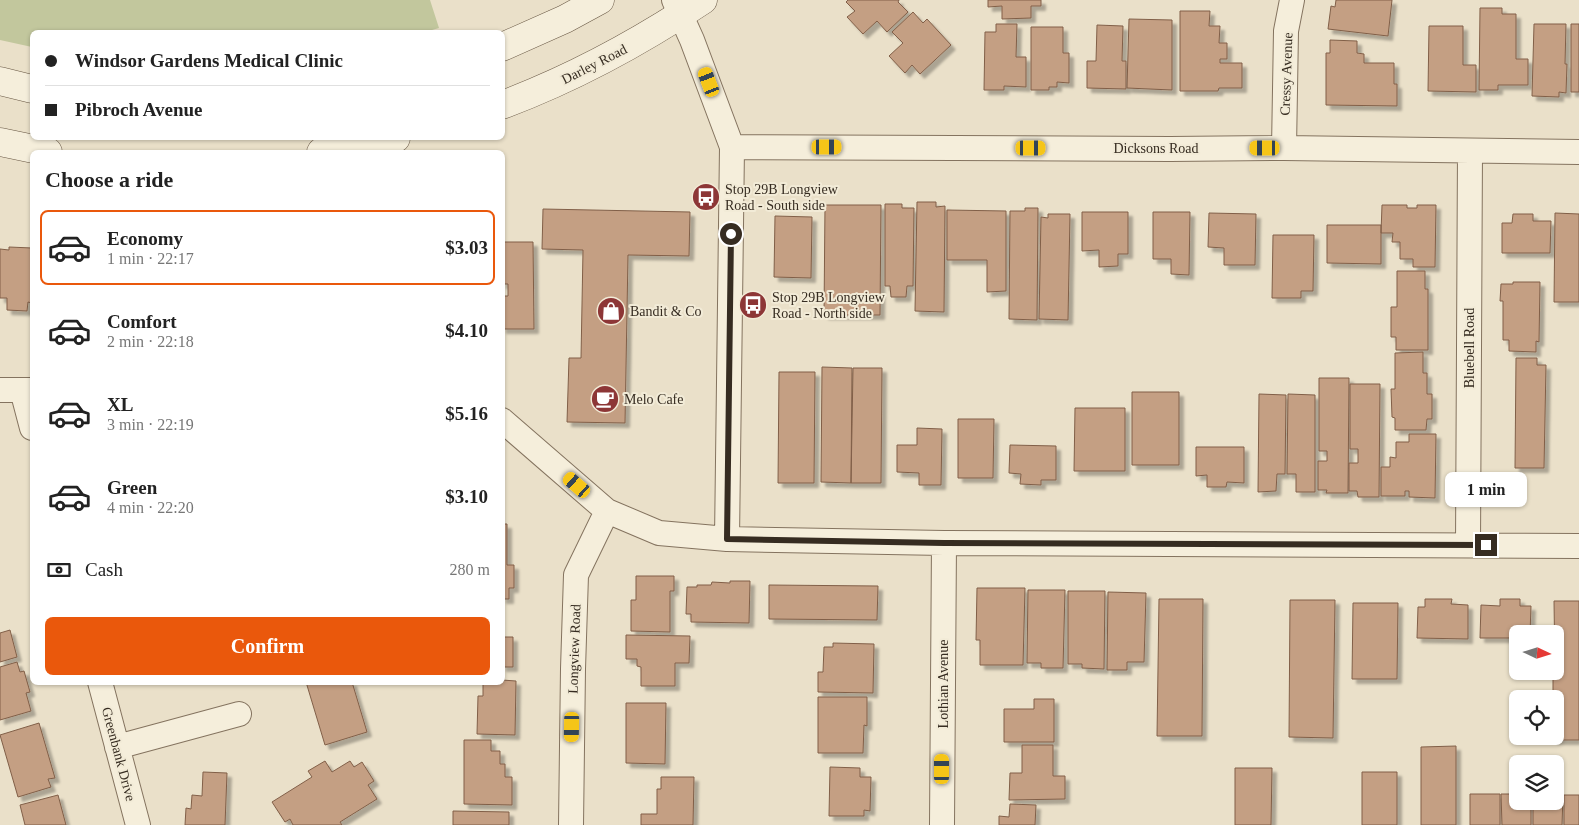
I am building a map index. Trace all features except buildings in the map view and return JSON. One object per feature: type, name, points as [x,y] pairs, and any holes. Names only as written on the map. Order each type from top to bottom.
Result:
[{"type":"main road","points":[[505,46],[565,19],[600,0]]},
{"type":"main road","name":"Darley Road","points":[[505,104],[547,87],[631,46],[686,5]]},
{"type":"main road","points":[[0,81],[30,88]]},
{"type":"main road","points":[[334,150],[387,140]]},
{"type":"main road","points":[[0,142],[38,150]]},
{"type":"street","name":"Cressy Avenue","points":[[1284,148],[1286,31],[1292,0]]},
{"type":"street","points":[[686,5],[696,48],[732,147],[727,539]]},
{"type":"street","name":"Dicksons Road","points":[[732,147],[1284,148],[1579,152]]},
{"type":"street","name":"Bluebell Road","points":[[1468,545],[1470,151]]},
{"type":"street","points":[[18,390],[30,423]]},
{"type":"street","points":[[505,423],[607,511],[660,533],[727,539],[944,543],[1579,546]]},
{"type":"street","name":"Longview Road","points":[[571,825],[576,575],[607,511]]},
{"type":"street","name":"Lothian Avenue","points":[[942,825],[944,543]]},
{"type":"street","name":"Greenbank Drive","points":[[101,685],[138,825]]},
{"type":"street","points":[[117,747],[239,714]]},
{"type":"green space","points":[[0,0],[430,0],[439,28],[432,30],[30,30],[30,47],[0,40]]},
{"type":"place","name":"Stop 29B Longview Road - South side","points":[[706,197]]},
{"type":"place","name":"Stop 29B Longview Road - North side","points":[[753,305]]},
{"type":"place","name":"Bandit & Co","points":[[611,311]]},
{"type":"place","name":"Melo Cafe","points":[[605,399]]},
{"type":"route","points":[[731,234],[727,539],[944,543],[1486,545]]}]
